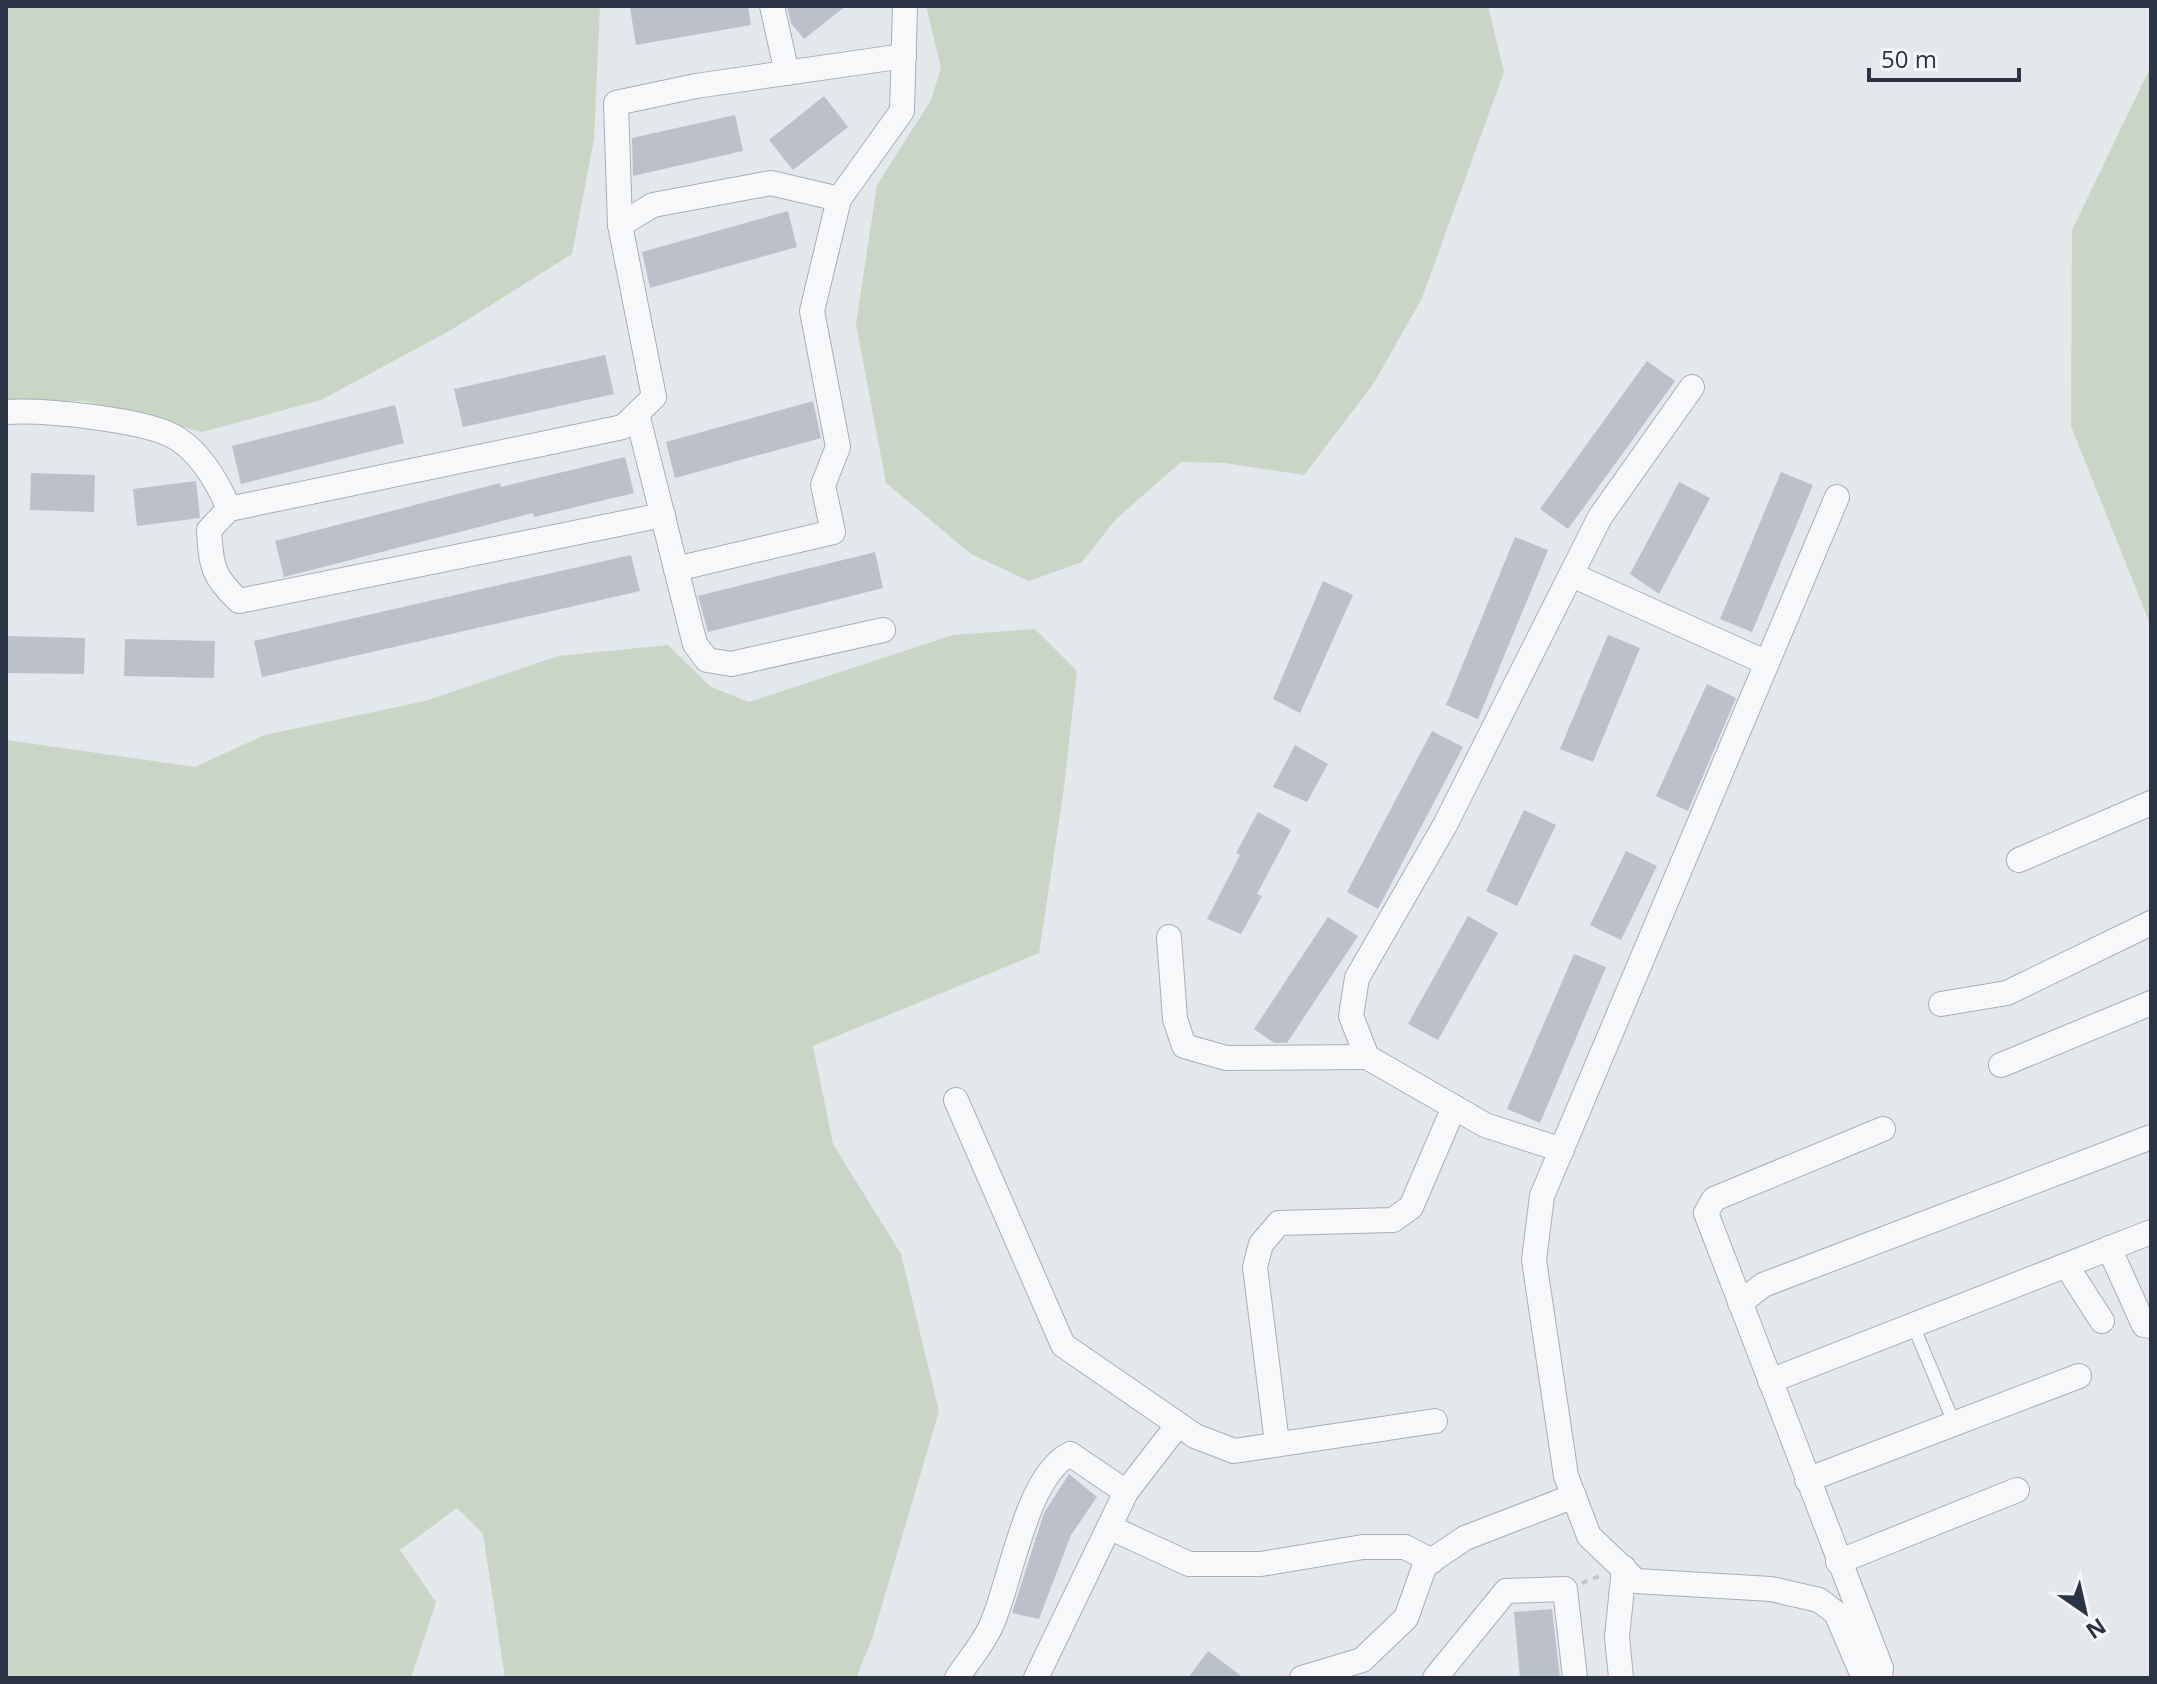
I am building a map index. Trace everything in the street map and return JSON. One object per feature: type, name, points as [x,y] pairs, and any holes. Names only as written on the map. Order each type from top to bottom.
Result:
[{"type":"street","points":[[772,6],[787,73]]},
{"type":"street","points":[[676,569],[833,532],[823,485],[838,447],[812,311],[839,199],[902,111],[905,6]]},
{"type":"street","points":[[663,515],[239,601],[217,581],[211,559],[209,530],[229,509],[623,427],[654,397],[620,225],[616,103],[696,86],[904,56]]},
{"type":"street","points":[[620,225],[653,205],[771,183],[839,199]]},
{"type":"street","points":[[1367,1057],[1351,1016],[1357,978],[1445,825],[1600,517],[1692,387]]},
{"type":"street","points":[[6,412],[113,419],[176,438],[219,483],[229,509]]},
{"type":"street","points":[[637,414],[695,644],[707,660],[731,664],[883,630]]},
{"type":"street","points":[[1837,497],[1542,1196],[1534,1260],[1566,1476],[1589,1536],[1636,1581],[1771,1589],[1819,1600],[1836,1613],[1864,1678]]},
{"type":"street","points":[[1572,575],[1767,663]]},
{"type":"street","points":[[2019,860],[2151,803]]},
{"type":"street","points":[[1941,1004],[2007,993],[2151,923]]},
{"type":"street","points":[[1169,937],[1175,1019],[1184,1046],[1226,1058],[1367,1057],[1485,1125],[1562,1150]]},
{"type":"street","points":[[2001,1065],[2151,1003]]},
{"type":"street","points":[[956,1100],[1063,1345],[1195,1436],[1234,1451],[1435,1421]]},
{"type":"street","points":[[1277,1443],[1255,1267],[1261,1244],[1279,1223],[1393,1220],[1411,1207],[1454,1107]]},
{"type":"street","points":[[1880,1678],[1881,1668],[1706,1213],[1714,1199],[1883,1129]]},
{"type":"street","points":[[1740,1303],[1763,1285],[2151,1137]]},
{"type":"street","points":[[1770,1381],[2151,1232]]},
{"type":"street","points":[[2109,1248],[2144,1325],[2151,1326]]},
{"type":"street","points":[[2066,1265],[2102,1321]]},
{"type":"street","points":[[1807,1480],[2079,1376]]},
{"type":"street","points":[[1036,1678],[1126,1492],[1170,1435]]},
{"type":"street","points":[[957,1678],[991,1626],[1013,1548],[1054,1462],[1070,1454],[1126,1492]]},
{"type":"street","points":[[1838,1562],[2017,1490]]},
{"type":"street","points":[[1302,1678],[1362,1660],[1406,1618],[1425,1565],[1465,1538],[1574,1496]]},
{"type":"street","points":[[1109,1527],[1189,1564],[1261,1564],[1363,1547],[1405,1547],[1432,1561]]},
{"type":"street","points":[[1621,1678],[1617,1637],[1624,1568]]},
{"type":"street","points":[[1435,1678],[1506,1591],[1565,1589],[1575,1678]]},
{"type":"lane","points":[[1913,1325],[1954,1423]]},
{"type":"path","points":[[1565,1589],[1624,1568]]},
{"type":"green space","points":[[6,6],[600,6],[594,139],[572,254],[451,330],[321,400],[202,432],[84,401],[6,401]]},
{"type":"green space","points":[[926,6],[1488,6],[1504,72],[1422,298],[1374,383],[1304,475],[1225,463],[1181,462],[1116,519],[1082,562],[1029,581],[971,554],[886,483],[856,324],[877,185],[931,100],[941,68]]},
{"type":"green space","points":[[2151,66],[2151,626],[2071,426],[2072,230]]},
{"type":"green space","points":[[1035,629],[1077,671],[1063,795],[1039,953],[813,1046],[833,1144],[901,1254],[939,1411],[872,1639],[856,1678],[505,1678],[483,1534],[457,1508],[400,1550],[436,1602],[411,1678],[6,1678],[6,740],[195,767],[265,735],[425,701],[558,656],[668,645],[711,687],[749,702],[953,635]]},
{"type":"building","points":[[748,6],[751,25],[636,45],[630,8]]},
{"type":"building","points":[[787,6],[846,6],[804,39],[791,23]]},
{"type":"building","points":[[824,96],[848,127],[793,170],[769,140]]},
{"type":"building","points":[[735,115],[743,151],[633,176],[632,138]]},
{"type":"building","points":[[788,211],[797,247],[650,288],[642,252]]},
{"type":"building","points":[[605,355],[614,394],[463,427],[454,389]]},
{"type":"building","points":[[1647,361],[1675,381],[1568,529],[1540,509]]},
{"type":"building","points":[[813,401],[821,438],[675,478],[666,442]]},
{"type":"building","points":[[395,405],[404,443],[241,484],[232,446]]},
{"type":"building","points":[[625,457],[634,493],[534,517],[533,513],[284,577],[275,541],[500,483],[501,487]]},
{"type":"building","points":[[1781,472],[1813,485],[1752,632],[1720,619]]},
{"type":"building","points":[[31,473],[95,475],[94,512],[30,510]]},
{"type":"building","points":[[196,481],[200,518],[137,526],[133,489]]},
{"type":"building","points":[[1679,482],[1710,498],[1659,594],[1630,574]]},
{"type":"building","points":[[1515,537],[1548,550],[1478,719],[1446,705]]},
{"type":"building","points":[[875,552],[883,588],[708,632],[698,596]]},
{"type":"building","points":[[631,555],[640,591],[262,677],[254,641]]},
{"type":"building","points":[[1323,581],[1353,595],[1300,713],[1273,699]]},
{"type":"building","points":[[1608,635],[1640,648],[1593,762],[1560,749]]},
{"type":"building","points":[[6,636],[85,638],[84,674],[6,673]]},
{"type":"building","points":[[125,639],[215,641],[214,678],[124,676]]},
{"type":"building","points":[[1707,684],[1736,698],[1688,811],[1656,796]]},
{"type":"building","points":[[1432,731],[1463,747],[1378,909],[1347,892]]},
{"type":"building","points":[[1295,745],[1328,764],[1307,802],[1273,787]]},
{"type":"building","points":[[1524,810],[1556,825],[1517,906],[1486,891]]},
{"type":"building","points":[[1258,812],[1291,830],[1257,894],[1262,896],[1241,934],[1207,919]]},
{"type":"building","points":[[1626,851],[1657,866],[1621,940],[1590,925]]},
{"type":"building","points":[[1468,916],[1498,933],[1438,1040],[1408,1024]]},
{"type":"building","points":[[1328,917],[1358,936],[1287,1043],[1274,1043],[1254,1029]]},
{"type":"building","points":[[1574,954],[1606,967],[1540,1123],[1507,1109]]},
{"type":"building","points":[[1069,1474],[1097,1497],[1071,1535],[1039,1619],[1012,1613],[1044,1513]]},
{"type":"building","points":[[1552,1609],[1560,1678],[1520,1678],[1514,1612]]},
{"type":"building","points":[[1208,1651],[1244,1678],[1188,1678]]}]
